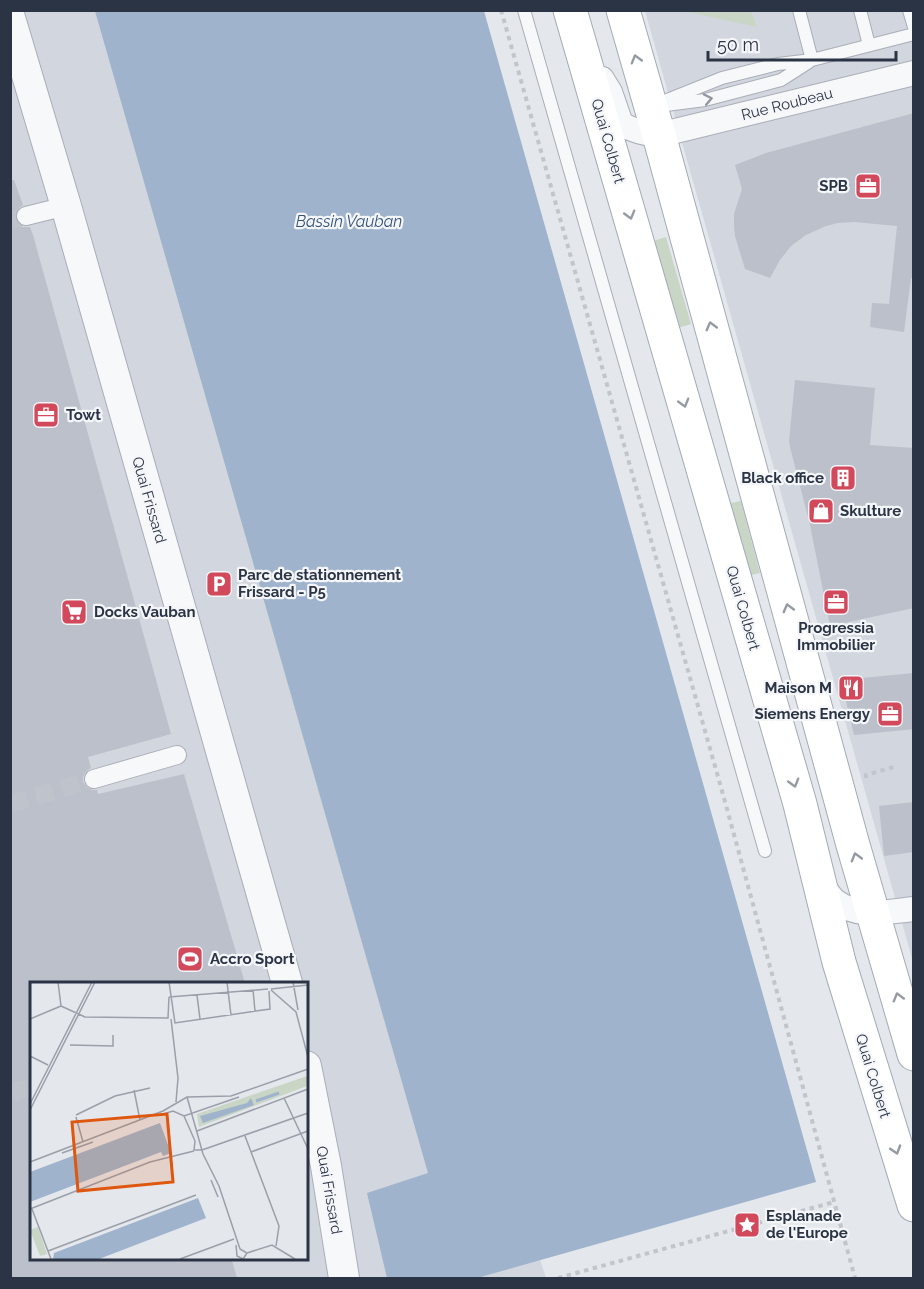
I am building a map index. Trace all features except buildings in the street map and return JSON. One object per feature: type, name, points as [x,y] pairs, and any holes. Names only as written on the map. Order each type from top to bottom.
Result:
[{"type":"main road","name":"Quai Colbert","points":[[570,10],[800,804],[839,962],[914,1205]]},
{"type":"main road","points":[[623,10],[649,125],[914,1054]]},
{"type":"street","name":"Quai Frissard","points":[[11,25],[66,206],[287,982]]},
{"type":"street","points":[[584,58],[598,71],[610,92],[621,124],[649,125]]},
{"type":"street","name":"Rue Roubeau","points":[[649,125],[914,73]]},
{"type":"street","points":[[26,216],[66,206]]},
{"type":"street","points":[[94,779],[177,755]]},
{"type":"street","points":[[819,882],[834,900],[858,913],[914,909]]},
{"type":"street","points":[[839,962],[842,939],[873,913]]},
{"type":"street","name":"Quai Frissard","points":[[308,1076],[326,1166],[344,1278]]},
{"type":"lane","points":[[524,10],[765,851]]},
{"type":"lane","points":[[799,10],[812,60]]},
{"type":"lane","points":[[860,10],[869,45]]},
{"type":"lane","points":[[909,10],[914,27]]},
{"type":"lane","points":[[649,125],[705,100],[781,80],[812,60],[914,34]]},
{"type":"path","points":[[501,10],[740,857],[855,1278]]},
{"type":"path","points":[[868,785],[866,775],[894,767]]},
{"type":"path","points":[[558,1278],[834,1202]]},
{"type":"shaded area","points":[[10,11],[131,11],[546,1278],[11,1278]]},
{"type":"shaded area","points":[[645,11],[913,11],[913,963],[910,951]]},
{"type":"green space","points":[[684,11],[751,11],[757,27]]},
{"type":"green space","points":[[666,237],[691,324],[678,328],[653,241]]},
{"type":"green space","points":[[741,501],[760,573],[747,576],[727,504]]},
{"type":"water","name":"Bassin Vauban","points":[[95,11],[484,11],[816,1182],[477,1278],[387,1278],[367,1193],[428,1173]]},
{"type":"tunnel","points":[[10,220],[26,216]]},
{"type":"tunnel","points":[[10,804],[94,779]]},
{"type":"tunnel","points":[[10,1093],[30,1088]]},
{"type":"place","name":"SPB","points":[[868,186]]},
{"type":"place","name":"Towt","points":[[46,415]]},
{"type":"place","name":"Black office","points":[[843,478]]},
{"type":"place","name":"Skulture","points":[[821,511]]},
{"type":"place","name":"Parc de stationnement Frissard - P5","points":[[219,584]]},
{"type":"place","name":"Progressia Immobilier","points":[[836,602]]},
{"type":"place","name":"Docks Vauban","points":[[74,612]]},
{"type":"place","name":"Maison M","points":[[851,688]]},
{"type":"place","name":"Siemens Energy","points":[[890,714]]},
{"type":"place","name":"Accro Sport","points":[[190,959]]},
{"type":"place","name":"Esplanade de l'Europe","points":[[747,1225]]}]
